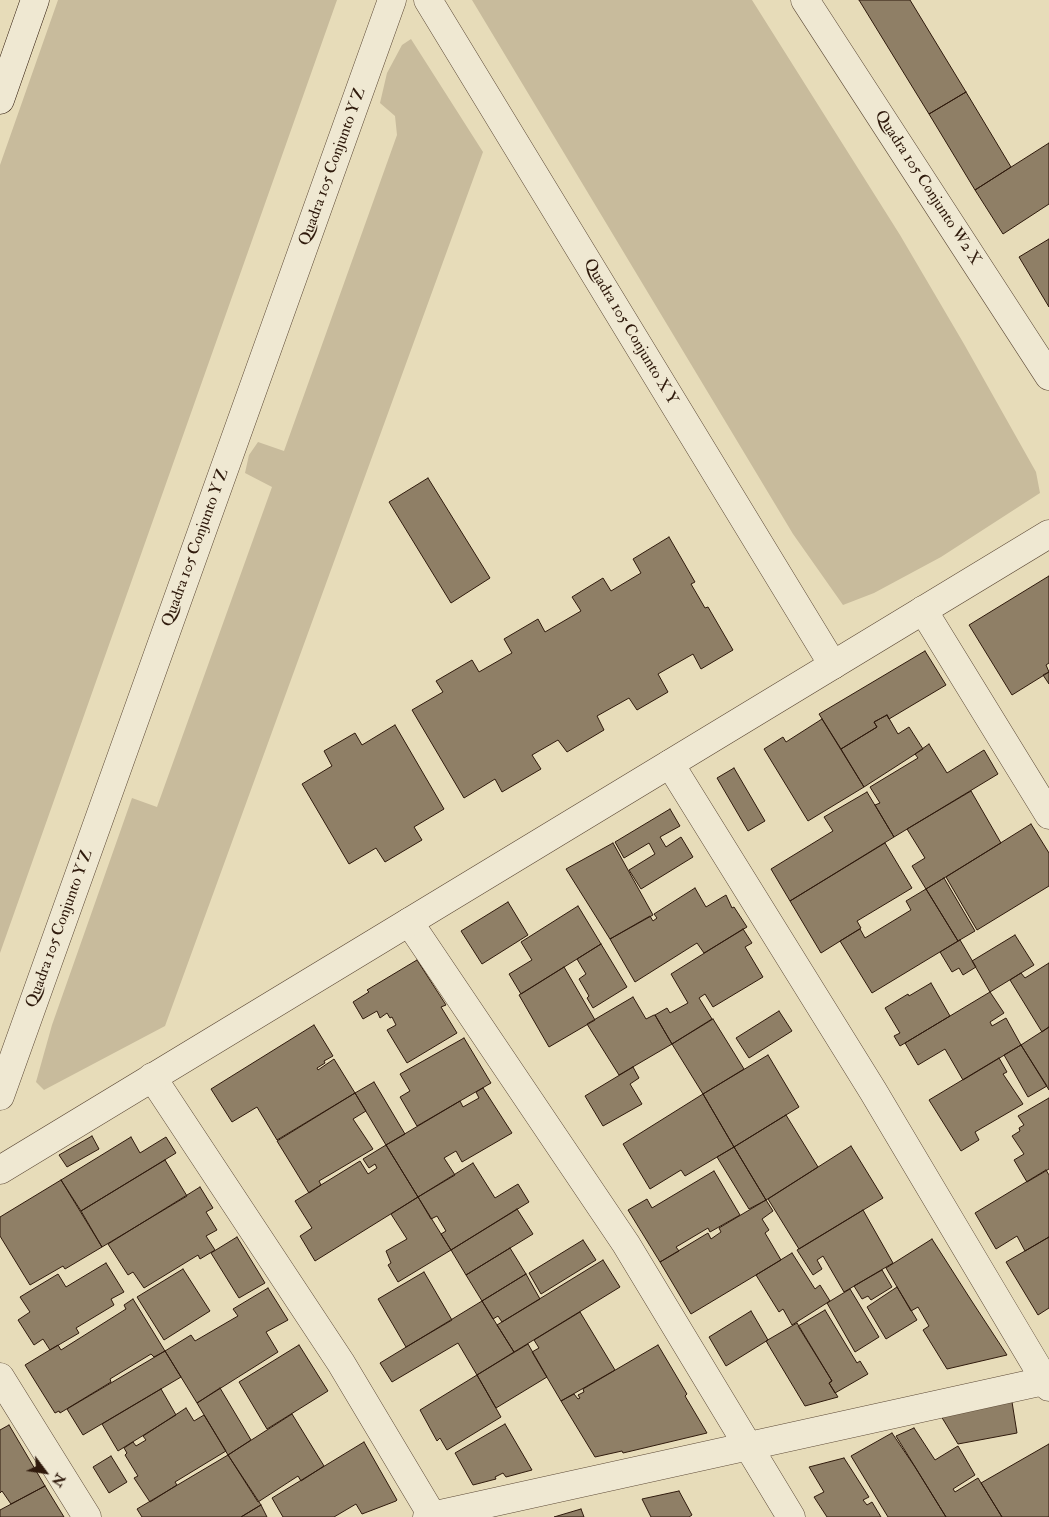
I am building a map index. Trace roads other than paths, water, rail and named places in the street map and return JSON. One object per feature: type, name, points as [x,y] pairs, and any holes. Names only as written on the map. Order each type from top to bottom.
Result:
[{"type":"street","points":[[0,58],[21,0]]},
{"type":"street","points":[[0,100],[35,0]]},
{"type":"street","name":"Quadra 105 Conjunto Y Z","points":[[0,1096],[392,0]]},
{"type":"street","name":"Quadra 105 Conjunto X Y","points":[[428,0],[833,665]]},
{"type":"street","name":"Quadra 105 Conjunto W2 X","points":[[805,0],[1049,376]]},
{"type":"street","points":[[0,1170],[1049,534]]},
{"type":"street","points":[[923,610],[1049,815]]},
{"type":"street","points":[[152,1077],[341,1363],[431,1516],[1048,1382],[873,1091],[670,764]]},
{"type":"street","points":[[409,922],[626,1244],[791,1517]]},
{"type":"street","points":[[0,1377],[87,1517]]}]
